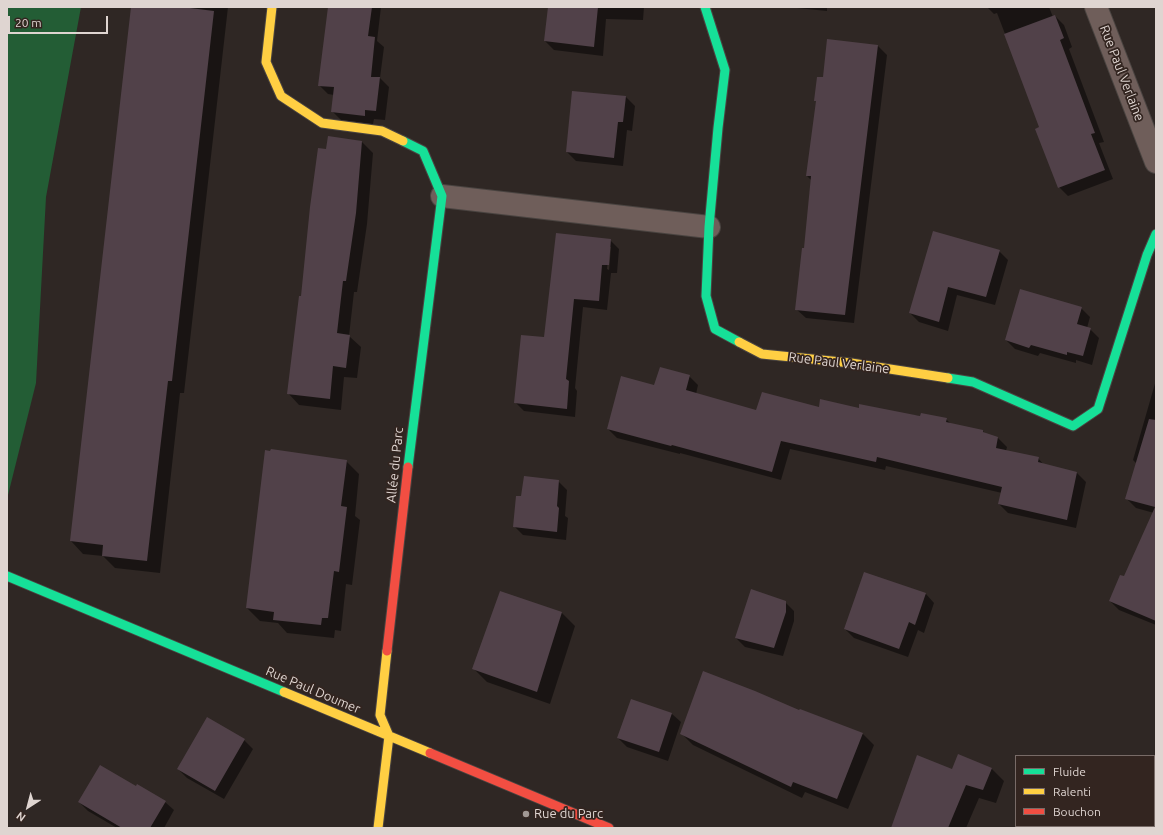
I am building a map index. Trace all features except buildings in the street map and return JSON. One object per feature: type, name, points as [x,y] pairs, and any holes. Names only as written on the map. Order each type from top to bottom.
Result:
[{"type":"street","points":[[272,7],[266,62],[281,96],[322,123],[382,131],[423,151],[442,196],[709,227]]},
{"type":"street","name":"Rue Paul Verlaine","points":[[705,7],[725,70],[709,227],[706,296],[715,329],[762,354],[851,363],[973,382],[1073,426],[1098,409],[1147,255],[1156,234]]},
{"type":"street","name":"Rue Paul Verlaine","points":[[1096,7],[1156,162]]},
{"type":"street","name":"Allée du Parc","points":[[389,736],[380,715],[414,419],[442,196]]},
{"type":"street","name":"Rue Paul Doumer","points":[[7,576],[609,828]]},
{"type":"street","points":[[378,828],[389,736]]},
{"type":"green space","points":[[7,7],[81,7],[46,197],[36,383],[7,499]]},
{"type":"traffic: fast","points":[[705,7],[725,70],[709,227],[706,296],[715,329],[739,342]]},
{"type":"traffic: fast","points":[[403,141],[423,151],[442,196],[408,467]]},
{"type":"traffic: fast","points":[[948,378],[973,382],[1073,426],[1098,409],[1147,255],[1156,234]]},
{"type":"traffic: fast","points":[[7,576],[284,692]]},
{"type":"traffic: slow","points":[[272,7],[266,62],[281,96],[322,123],[382,131],[403,141]]},
{"type":"traffic: slow","points":[[739,342],[762,354],[851,363],[948,378]]},
{"type":"traffic: slow","points":[[378,828],[389,736],[380,715],[387,651]]},
{"type":"traffic: slow","points":[[284,692],[430,753]]},
{"type":"traffic: jam","points":[[387,651],[408,467]]},
{"type":"traffic: jam","points":[[430,753],[609,828]]},
{"type":"place","name":"Rue du Parc","points":[[526,814]]}]
